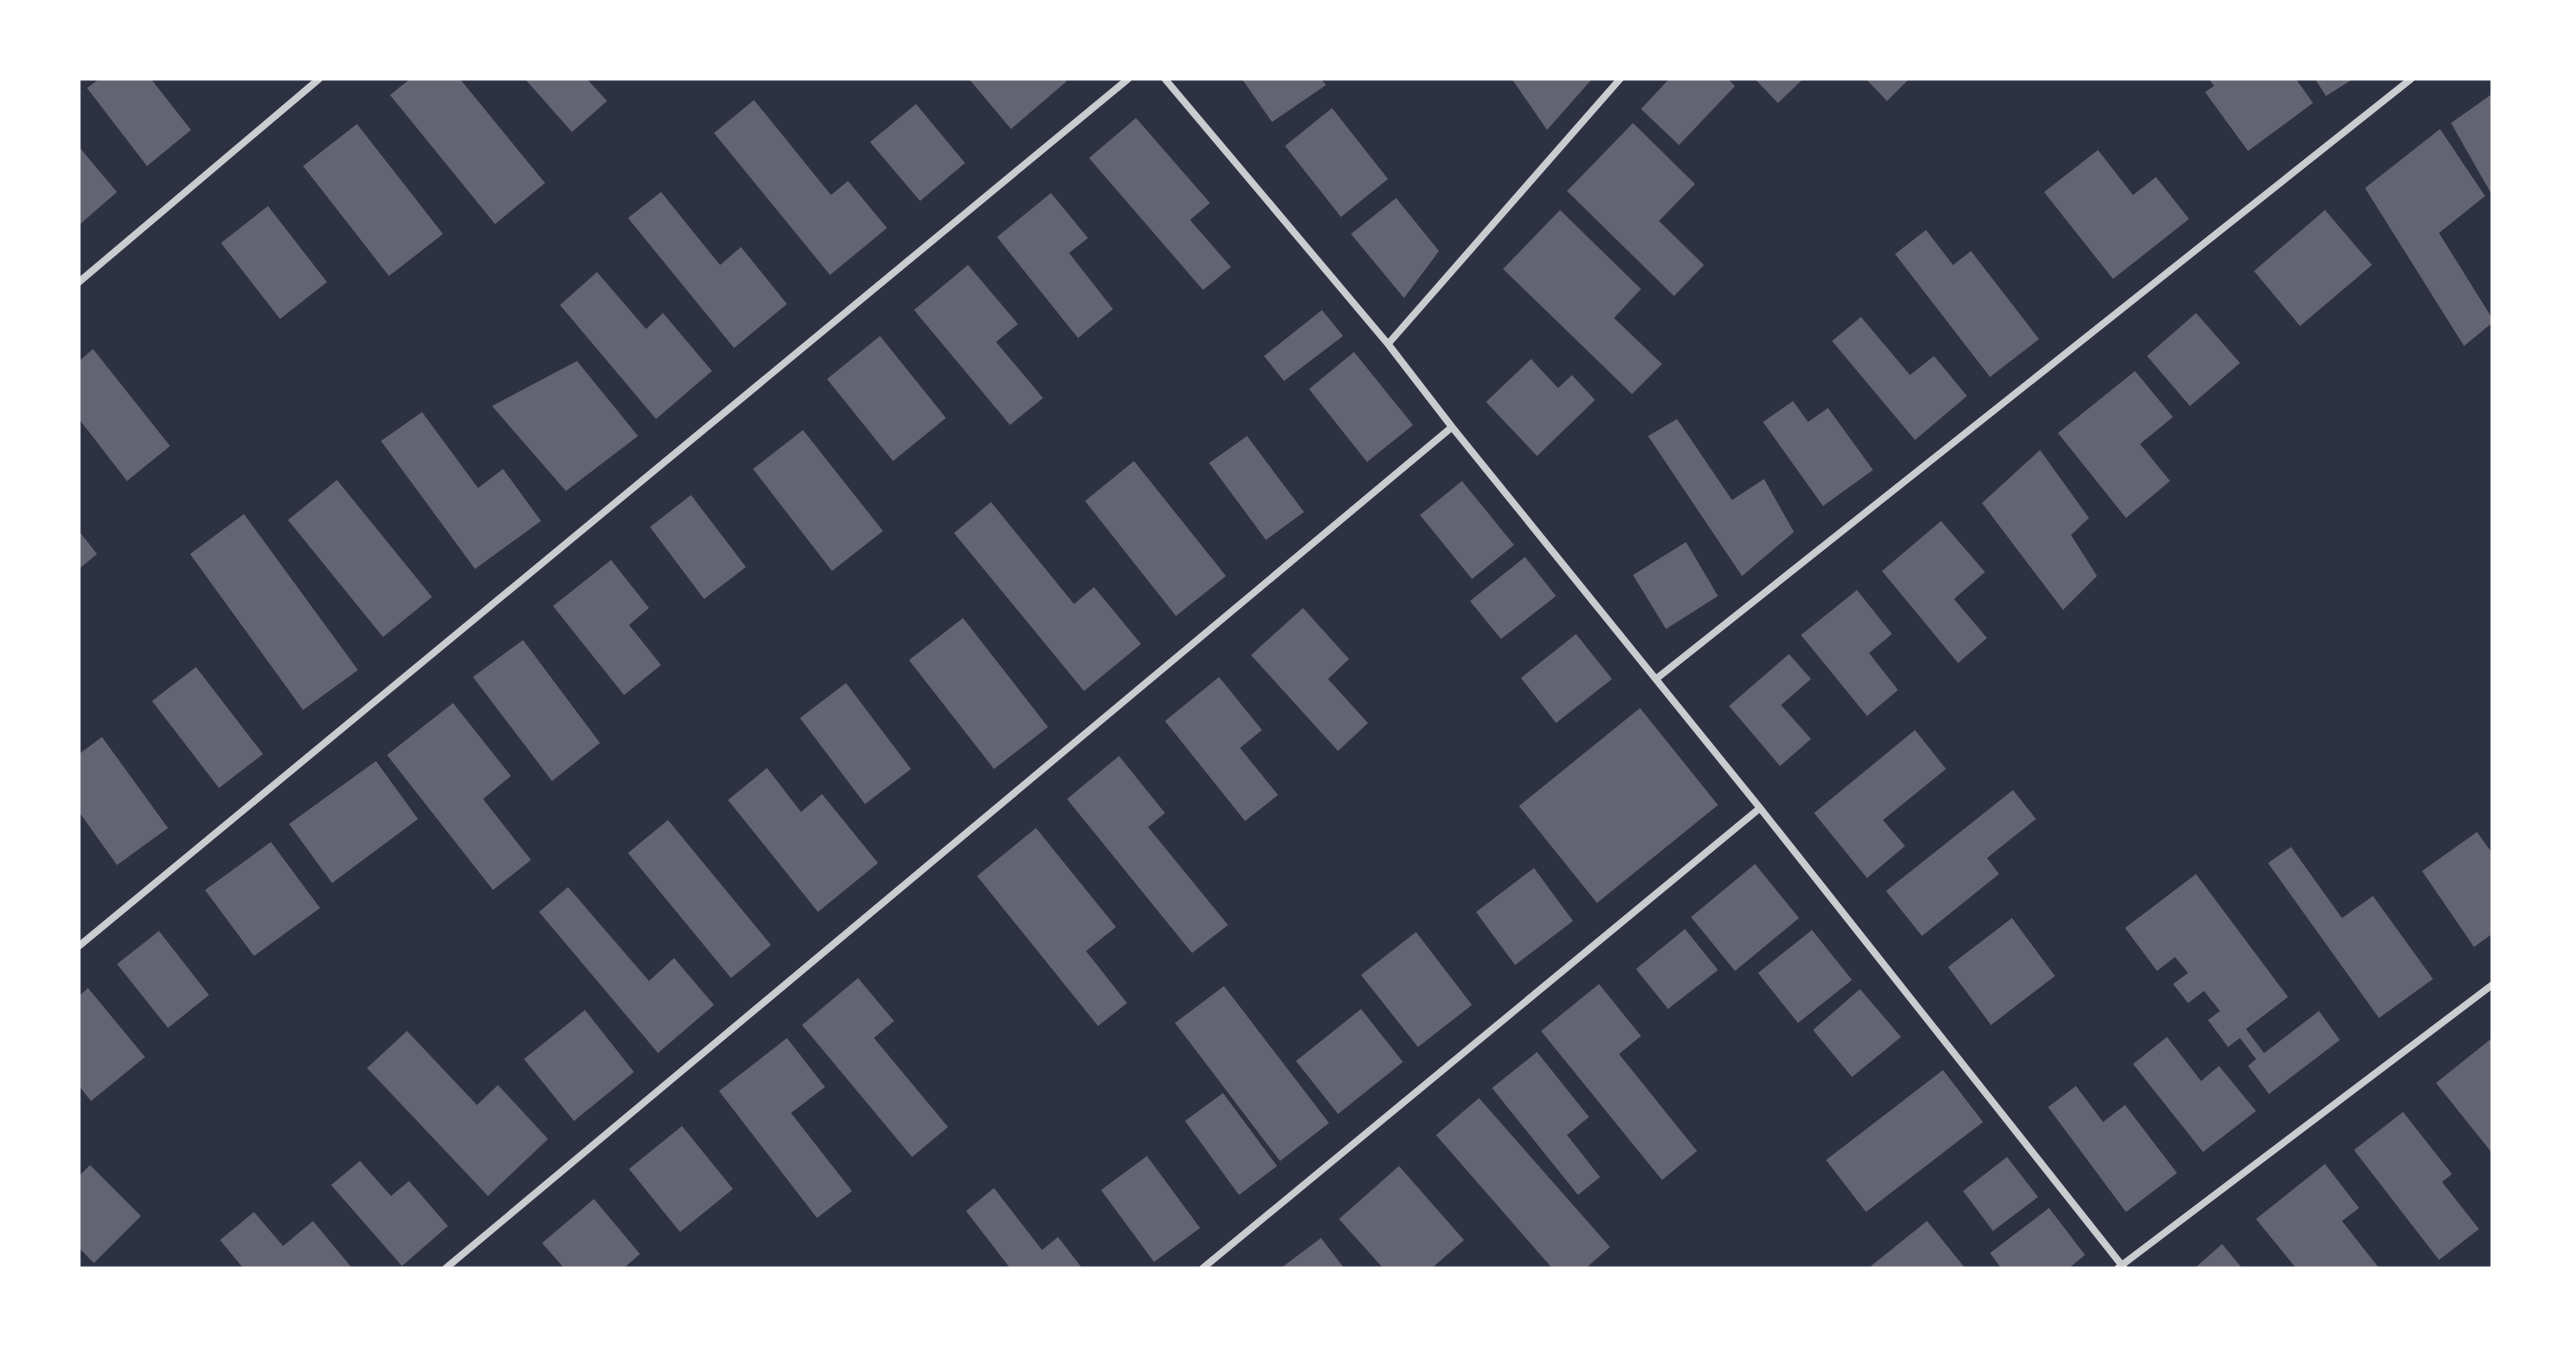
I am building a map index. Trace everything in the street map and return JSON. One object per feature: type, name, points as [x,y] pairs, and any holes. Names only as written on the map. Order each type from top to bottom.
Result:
[{"type":"street","points":[[79,282],[319,79]]},
{"type":"street","points":[[79,946],[1128,79]]},
{"type":"street","points":[[1166,79],[1388,344],[1760,808],[2121,1267],[2492,985]]},
{"type":"street","points":[[1388,344],[1620,79]]},
{"type":"street","points":[[1656,679],[2411,79]]},
{"type":"street","points":[[446,1268],[1452,427]]},
{"type":"street","points":[[1203,1268],[1760,808]]},
{"type":"building","points":[[99,79],[151,79],[191,130],[147,166],[87,88]]},
{"type":"building","points":[[410,79],[460,79],[545,183],[495,224],[390,95]]},
{"type":"building","points":[[525,79],[587,79],[607,101],[572,132]]},
{"type":"building","points":[[969,79],[1065,79],[1067,81],[1011,129]]},
{"type":"building","points":[[1242,79],[1321,79],[1326,85],[1272,122]]},
{"type":"building","points":[[1512,79],[1592,79],[1547,130]]},
{"type":"building","points":[[1669,79],[1728,79],[1735,86],[1679,145],[1641,109]]},
{"type":"building","points":[[1755,79],[1803,79],[1778,103]]},
{"type":"building","points":[[1866,79],[1909,79],[1887,101]]},
{"type":"building","points":[[2209,79],[2296,79],[2313,103],[2248,151],[2205,92],[2214,86]]},
{"type":"building","points":[[2315,79],[2353,79],[2326,96]]},
{"type":"building","points":[[2492,94],[2492,195],[2451,123]]},
{"type":"building","points":[[754,100],[831,195],[848,181],[887,228],[830,275],[714,133]]},
{"type":"building","points":[[916,104],[965,163],[920,201],[870,142]]},
{"type":"building","points":[[1332,108],[1388,179],[1341,217],[1285,146]]},
{"type":"building","points":[[1136,118],[1210,203],[1190,220],[1231,267],[1203,290],[1089,158]]},
{"type":"building","points":[[1633,123],[1695,184],[1659,221],[1704,265],[1674,296],[1567,191]]},
{"type":"building","points":[[357,124],[443,234],[389,276],[303,166]]},
{"type":"building","points":[[2440,129],[2485,196],[2439,233],[2492,318],[2492,323],[2464,346],[2365,188]]},
{"type":"building","points":[[79,147],[117,192],[79,225]]},
{"type":"building","points":[[2098,150],[2133,195],[2156,177],[2189,219],[2113,279],[2044,192]]},
{"type":"building","points":[[661,192],[720,265],[741,247],[787,304],[734,348],[628,218]]},
{"type":"building","points":[[1051,193],[1088,238],[1069,253],[1113,309],[1078,338],[997,237]]},
{"type":"building","points":[[1396,198],[1439,251],[1404,298],[1351,234]]},
{"type":"building","points":[[268,206],[327,282],[280,319],[221,243]]},
{"type":"building","points":[[1560,210],[1641,289],[1614,318],[1662,364],[1632,394],[1503,269]]},
{"type":"building","points":[[2325,210],[2372,265],[2300,326],[2254,271]]},
{"type":"building","points":[[1926,230],[1953,265],[1971,251],[2039,339],[1990,377],[1895,254]]},
{"type":"building","points":[[968,265],[1018,324],[996,342],[1043,398],[1010,425],[914,310]]},
{"type":"building","points":[[597,272],[646,329],[663,313],[712,371],[656,419],[560,305]]},
{"type":"building","points":[[1322,310],[1343,336],[1284,381],[1264,356]]},
{"type":"building","points":[[2196,313],[2240,363],[2190,406],[2147,356]]},
{"type":"building","points":[[1861,317],[1910,375],[1934,356],[1967,396],[1915,440],[1832,341]]},
{"type":"building","points":[[880,336],[946,418],[893,461],[827,379]]},
{"type":"building","points":[[93,349],[170,446],[127,481],[79,419],[79,361]]},
{"type":"building","points":[[1354,352],[1413,425],[1367,462],[1309,389]]},
{"type":"building","points":[[1531,359],[1558,388],[1572,375],[1595,400],[1537,456],[1486,402]]},
{"type":"building","points":[[577,361],[638,436],[566,491],[492,406]]},
{"type":"building","points":[[2135,371],[2173,417],[2140,444],[2170,481],[2126,518],[2058,433]]},
{"type":"building","points":[[1793,401],[1808,422],[1828,408],[1873,470],[1823,506],[1763,422]]},
{"type":"building","points":[[422,412],[478,488],[503,469],[541,521],[475,569],[381,441]]},
{"type":"building","points":[[1677,419],[1732,500],[1764,479],[1794,532],[1742,576],[1648,436]]},
{"type":"building","points":[[803,430],[883,531],[832,571],[753,469]]},
{"type":"building","points":[[1247,436],[1304,512],[1266,540],[1209,463]]},
{"type":"building","points":[[2040,450],[2089,518],[2071,535],[2097,576],[2063,610],[1982,503]]},
{"type":"building","points":[[1134,461],[1226,576],[1176,616],[1085,501]]},
{"type":"building","points":[[337,480],[432,597],[383,637],[288,520]]},
{"type":"building","points":[[1462,481],[1514,545],[1472,579],[1420,515]]},
{"type":"building","points":[[691,495],[746,567],[704,599],[650,527]]},
{"type":"building","points":[[991,502],[1074,604],[1094,587],[1141,644],[1084,691],[954,533]]},
{"type":"building","points":[[244,514],[358,670],[303,710],[190,554]]},
{"type":"building","points":[[1941,521],[1985,572],[1954,599],[1987,638],[1958,663],[1882,571]]},
{"type":"building","points":[[79,531],[97,554],[79,569]]},
{"type":"building","points":[[1686,542],[1718,596],[1666,629],[1633,575]]},
{"type":"building","points":[[1525,557],[1556,596],[1501,639],[1470,601]]},
{"type":"building","points":[[611,560],[649,608],[629,625],[661,665],[624,695],[553,606]]},
{"type":"building","points":[[1857,590],[1892,634],[1869,653],[1898,690],[1867,716],[1801,635]]},
{"type":"building","points":[[1303,608],[1349,659],[1328,679],[1368,723],[1338,751],[1251,655]]},
{"type":"building","points":[[963,618],[1048,727],[994,769],[909,660]]},
{"type":"building","points":[[1576,634],[1612,679],[1556,723],[1521,678]]},
{"type":"building","points":[[523,640],[600,743],[552,781],[473,677]]},
{"type":"building","points":[[1789,654],[1811,679],[1781,705],[1811,739],[1780,766],[1729,706]]},
{"type":"building","points":[[196,667],[263,754],[219,788],[152,701]]},
{"type":"building","points":[[1219,677],[1262,730],[1240,748],[1278,795],[1245,821],[1165,721]]},
{"type":"building","points":[[846,683],[911,769],[865,804],[800,718]]},
{"type":"building","points":[[453,703],[511,776],[483,799],[531,860],[493,890],[387,755]]},
{"type":"building","points":[[1640,708],[1718,805],[1597,903],[1519,806]]},
{"type":"building","points":[[1915,730],[1946,769],[1883,820],[1905,846],[1867,878],[1814,813]]},
{"type":"building","points":[[102,737],[168,828],[117,865],[79,812],[79,754]]},
{"type":"building","points":[[1119,756],[1165,813],[1148,827],[1228,925],[1192,953],[1067,799]]},
{"type":"building","points":[[376,761],[418,819],[332,883],[289,824]]},
{"type":"building","points":[[767,768],[801,812],[822,794],[878,863],[818,912],[728,800]]},
{"type":"building","points":[[2013,790],[2036,819],[1987,858],[1999,874],[1922,936],[1886,891]]},
{"type":"building","points":[[668,820],[771,945],[731,978],[628,853]]},
{"type":"building","points":[[1036,828],[1116,927],[1086,951],[1127,1003],[1098,1026],[977,876]]},
{"type":"building","points":[[2477,832],[2492,853],[2492,934],[2474,947],[2422,871]]},
{"type":"building","points":[[271,842],[320,908],[254,956],[205,890]]},
{"type":"building","points":[[2291,847],[2342,918],[2373,896],[2433,979],[2379,1018],[2268,863]]},
{"type":"building","points":[[1755,864],[1799,918],[1735,971],[1691,917]]},
{"type":"building","points":[[1534,868],[1573,921],[1515,965],[1476,912]]},
{"type":"building","points":[[2196,874],[2288,997],[2246,1029],[2264,1053],[2319,1011],[2340,1040],[2269,1094],[2248,1066],[2256,1059],[2240,1038],[2228,1047],[2208,1020],[2220,1011],[2204,991],[2188,1003],[2173,984],[2188,973],[2175,957],[2157,971],[2125,928]]},
{"type":"building","points":[[568,887],[649,981],[674,958],[714,1005],[658,1053],[539,912]]},
{"type":"building","points":[[2012,918],[2055,976],[1991,1025],[1948,967]]},
{"type":"building","points":[[1685,929],[1718,970],[1668,1009],[1636,969]]},
{"type":"building","points":[[1812,930],[1852,980],[1798,1023],[1758,973]]},
{"type":"building","points":[[159,931],[209,995],[168,1028],[117,964]]},
{"type":"building","points":[[1416,932],[1472,1005],[1418,1047],[1361,975]]},
{"type":"building","points":[[858,978],[894,1021],[874,1038],[948,1127],[912,1157],[802,1025]]},
{"type":"building","points":[[1599,984],[1641,1036],[1619,1054],[1697,1151],[1662,1180],[1541,1031]]},
{"type":"building","points":[[1224,986],[1329,1123],[1280,1161],[1175,1023]]},
{"type":"building","points":[[88,988],[145,1057],[91,1101],[79,1086],[79,996]]},
{"type":"building","points":[[1860,989],[1901,1037],[1852,1077],[1813,1030]]},
{"type":"building","points":[[1361,1009],[1403,1062],[1338,1114],[1296,1061]]},
{"type":"building","points":[[585,1010],[634,1072],[574,1121],[524,1059]]},
{"type":"building","points":[[407,1031],[477,1105],[498,1085],[548,1139],[488,1196],[367,1068]]},
{"type":"building","points":[[2167,1037],[2201,1081],[2219,1066],[2256,1111],[2203,1152],[2133,1064]]},
{"type":"building","points":[[787,1038],[825,1087],[791,1113],[852,1191],[817,1218],[719,1091]]},
{"type":"building","points":[[2492,1038],[2492,1153],[2436,1083]]},
{"type":"building","points":[[1537,1052],[1589,1117],[1567,1135],[1600,1177],[1578,1195],[1492,1088]]},
{"type":"building","points":[[1943,1070],[1983,1122],[1866,1212],[1826,1160]]},
{"type":"building","points":[[2076,1086],[2103,1122],[2125,1105],[2177,1173],[2126,1212],[2048,1107]]},
{"type":"building","points":[[1223,1093],[1277,1166],[1239,1195],[1185,1121]]},
{"type":"building","points":[[1479,1098],[1610,1247],[1586,1268],[1552,1268],[1436,1135]]},
{"type":"building","points":[[2403,1112],[2452,1174],[2442,1182],[2479,1229],[2439,1260],[2354,1150]]},
{"type":"building","points":[[682,1126],[733,1189],[680,1232],[629,1169]]},
{"type":"building","points":[[1147,1156],[1200,1228],[1154,1262],[1101,1190]]},
{"type":"building","points":[[2007,1157],[2038,1197],[1993,1231],[1963,1191]]},
{"type":"building","points":[[360,1161],[391,1196],[409,1181],[448,1226],[402,1266],[331,1185]]},
{"type":"building","points":[[2325,1164],[2359,1208],[2342,1221],[2379,1268],[2296,1268],[2256,1219]]},
{"type":"building","points":[[90,1165],[141,1216],[94,1263],[79,1248],[79,1176]]},
{"type":"building","points":[[1399,1166],[1464,1240],[1432,1268],[1383,1268],[1339,1219]]},
{"type":"building","points":[[994,1188],[1042,1250],[1058,1237],[1082,1268],[1010,1268],[966,1211]]},
{"type":"building","points":[[594,1199],[640,1254],[624,1268],[564,1268],[542,1243]]},
{"type":"building","points":[[2049,1208],[2085,1255],[2069,1268],[2001,1268],[1990,1253]]},
{"type":"building","points":[[254,1212],[283,1246],[313,1221],[352,1268],[243,1268],[220,1240]]},
{"type":"building","points":[[1927,1221],[1965,1268],[1871,1266]]},
{"type":"building","points":[[1321,1238],[1344,1268],[1281,1268]]},
{"type":"building","points":[[2222,1244],[2242,1268],[2195,1268]]}]
